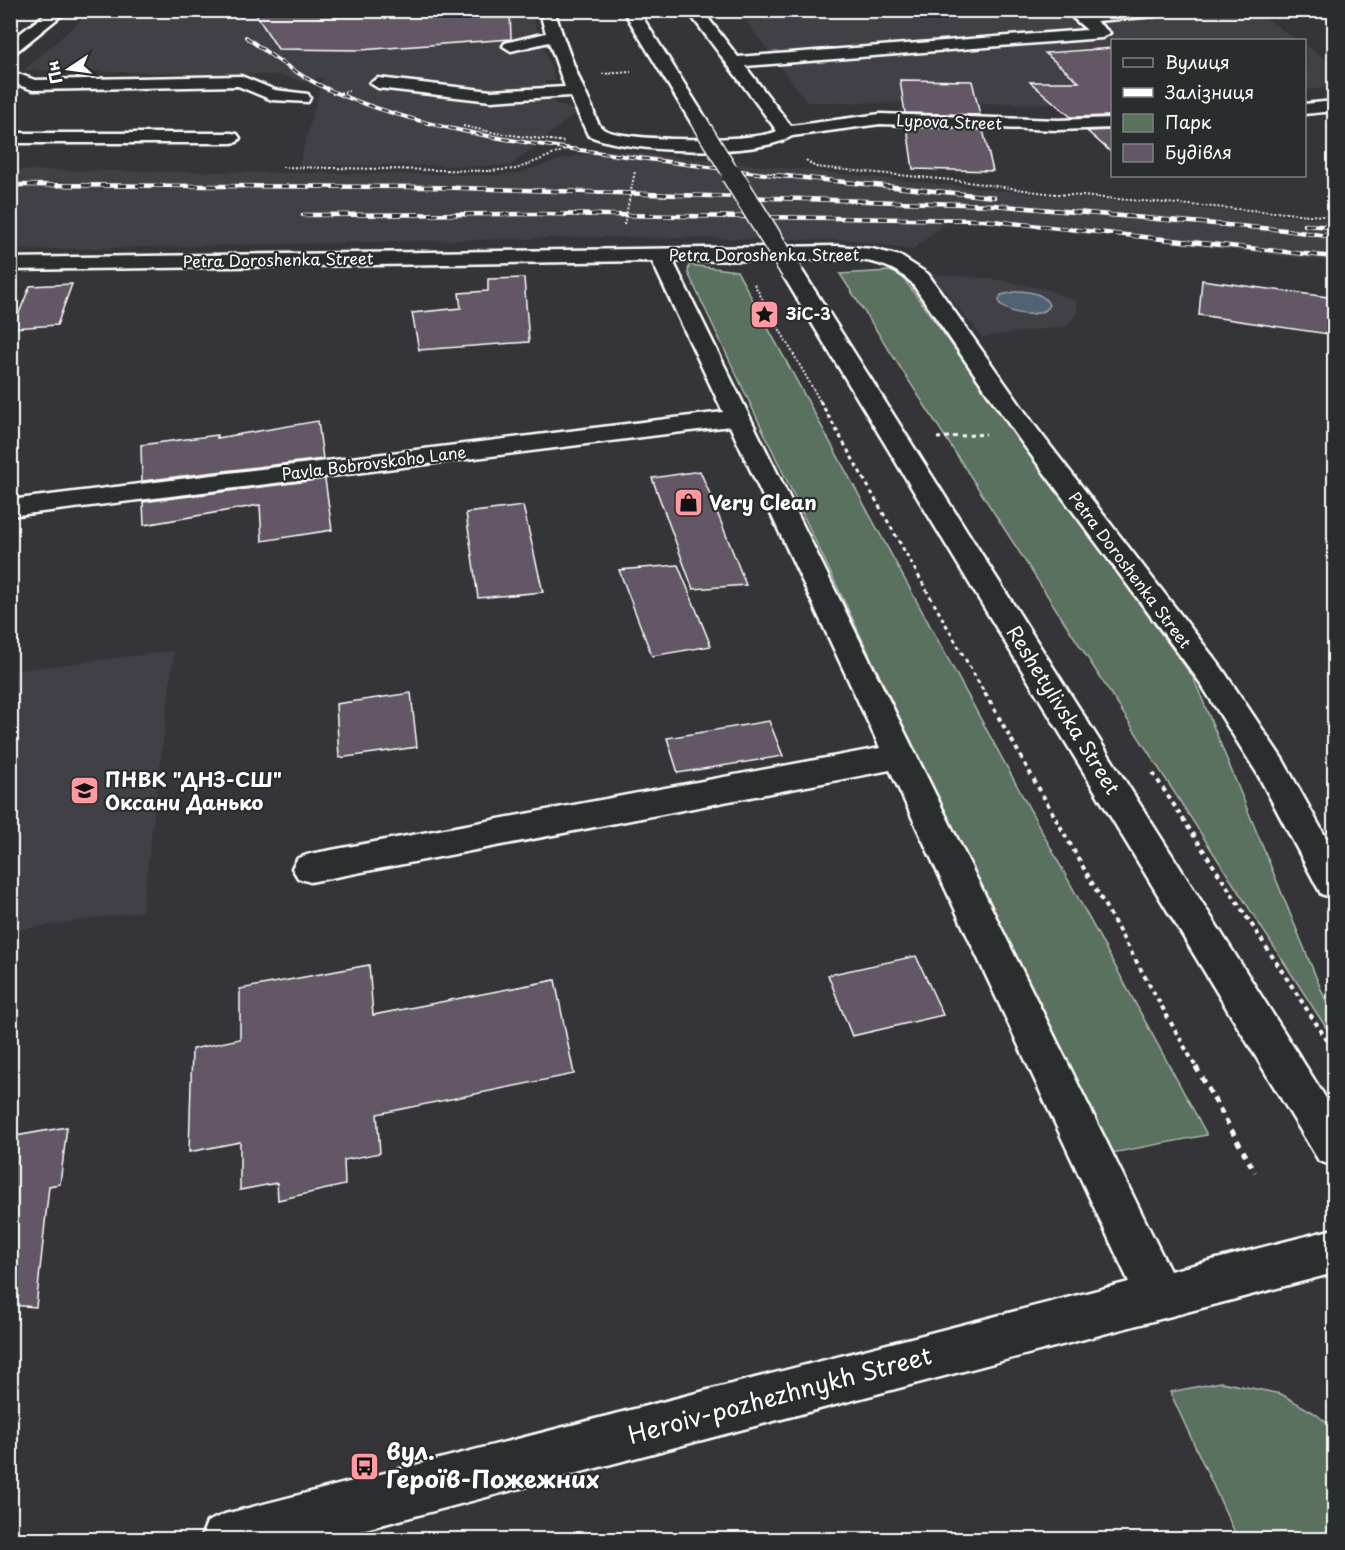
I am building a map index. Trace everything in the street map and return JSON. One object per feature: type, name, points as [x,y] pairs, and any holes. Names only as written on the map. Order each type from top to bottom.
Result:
[{"type":"street","points":[[11,50],[61,10]]},
{"type":"street","points":[[546,10],[576,91],[594,131]]},
{"type":"street","name":"Reshetylivska Street","points":[[630,10],[1335,1147]]},
{"type":"street","points":[[694,10],[787,132]]},
{"type":"street","points":[[733,62],[1102,33],[1081,18],[1156,12]]},
{"type":"street","points":[[511,46],[556,36]]},
{"type":"street","points":[[10,76],[33,85],[241,81],[272,95],[302,98]]},
{"type":"street","points":[[378,83],[491,96],[576,91]]},
{"type":"street","points":[[1306,109],[1335,106]]},
{"type":"street","name":"Lypova Street","points":[[594,131],[608,138],[640,144],[759,142],[776,139],[787,132],[880,119],[1058,125],[1111,123]]},
{"type":"street","points":[[10,138],[231,138]]},
{"type":"street","name":"Petra Doroshenka Street","points":[[10,264],[838,252],[882,257],[907,266],[920,279],[1026,431],[1210,674],[1271,768],[1335,884]]},
{"type":"street","points":[[660,255],[1159,1297]]},
{"type":"street","name":"Pavla Bobrovskoho Lane","points":[[10,508],[738,418]]},
{"type":"street","points":[[310,868],[900,756]]},
{"type":"street","name":"Heroiv-pozhezhnykh Street","points":[[225,1539],[1335,1251]]},
{"type":"path","points":[[302,98],[348,91],[378,83]]},
{"type":"path","points":[[282,167],[487,171],[516,169],[586,142],[594,131]]},
{"type":"path","points":[[787,132],[794,149],[815,167],[962,181],[1046,193],[1335,217]]},
{"type":"path","points":[[618,255],[640,144]]},
{"type":"path","points":[[749,276],[1255,1172]]},
{"type":"path","points":[[934,438],[1026,431]]},
{"type":"shaded area","points":[[889,10],[1253,10],[1296,39],[1111,39],[1111,104],[807,102],[746,21]]},
{"type":"shaded area","points":[[92,11],[530,11],[556,81],[544,81],[555,104],[578,111],[510,166],[299,165],[323,77],[304,82],[281,75],[24,70]]},
{"type":"shaded area","points":[[1306,46],[1334,66],[1334,87],[1306,90]]},
{"type":"shaded area","points":[[609,150],[1044,195],[1334,220],[1334,262],[985,221],[948,221],[912,250],[853,240],[602,237],[11,250],[10,170],[496,175],[518,173],[566,158]]},
{"type":"shaded area","points":[[931,274],[991,279],[1046,289],[1076,301],[1078,312],[1066,326],[982,337]]},
{"type":"shaded area","name":"ПНВК \"ДНЗ-СШ\" Оксани Данько","points":[[174,651],[142,911],[11,931],[11,671]]},
{"type":"green space","points":[[689,265],[737,271],[1207,1135],[1107,1154],[688,273]]},
{"type":"green space","points":[[890,271],[902,276],[1194,679],[1334,1021],[1334,1040],[840,274]]},
{"type":"green space","points":[[1221,1382],[1281,1394],[1316,1414],[1334,1429],[1334,1539],[1238,1539],[1170,1392]]},
{"type":"water","points":[[1019,291],[1040,296],[1049,305],[1046,310],[1023,314],[1000,305],[1001,295]]},
{"type":"building","points":[[253,10],[510,10],[511,39],[360,50],[278,49]]},
{"type":"building","points":[[1111,48],[1111,116],[1071,117],[1030,82],[1079,82],[1045,53]]},
{"type":"building","points":[[900,80],[972,81],[980,115],[905,113]]},
{"type":"building","points":[[907,127],[983,130],[993,171],[913,169]]},
{"type":"building","points":[[1111,130],[1111,152],[1087,131]]},
{"type":"building","points":[[524,278],[529,342],[419,350],[412,313],[461,308],[459,293],[488,291],[488,279]]},
{"type":"building","points":[[1202,280],[1335,298],[1335,335],[1199,315]]},
{"type":"building","points":[[72,284],[57,325],[13,328],[30,286]]},
{"type":"building","points":[[318,421],[323,459],[142,481],[141,445],[217,435],[217,438]]},
{"type":"building","points":[[700,471],[746,585],[693,589],[652,478]]},
{"type":"building","points":[[325,479],[332,530],[262,541],[260,505],[144,525],[143,502]]},
{"type":"building","points":[[523,506],[543,592],[478,598],[466,513]]},
{"type":"building","points":[[678,565],[711,646],[652,656],[619,570]]},
{"type":"building","points":[[411,693],[417,747],[339,758],[336,704]]},
{"type":"building","points":[[769,721],[783,756],[678,773],[667,738]]},
{"type":"building","points":[[916,956],[943,1015],[852,1036],[828,975]]},
{"type":"building","points":[[369,965],[373,1015],[555,980],[574,1074],[377,1114],[380,1153],[344,1160],[345,1185],[278,1200],[277,1183],[240,1190],[240,1142],[189,1152],[192,1049],[240,1039],[240,989]]},
{"type":"building","points":[[67,1127],[60,1184],[49,1186],[36,1307],[10,1305],[10,1137]]},
{"type":"railway","points":[[246,37],[288,67],[322,86],[397,115],[463,131],[529,143],[788,177]]},
{"type":"railway","points":[[775,175],[994,197]]},
{"type":"railway","points":[[10,185],[429,187],[993,205],[1285,230],[1334,237]]},
{"type":"railway","points":[[303,215],[539,214],[983,220],[1334,257]]},
{"type":"railway","points":[[1305,225],[1334,227]]},
{"type":"place","name":"ЗіС-3","points":[[765,314]]},
{"type":"place","name":"Very Clean","points":[[688,503]]},
{"type":"place","name":"ПНВК \"ДНЗ-СШ\" Оксани Данько","points":[[84,791]]},
{"type":"place","name":"вул. Героїв-Пожежних","points":[[365,1466]]}]
